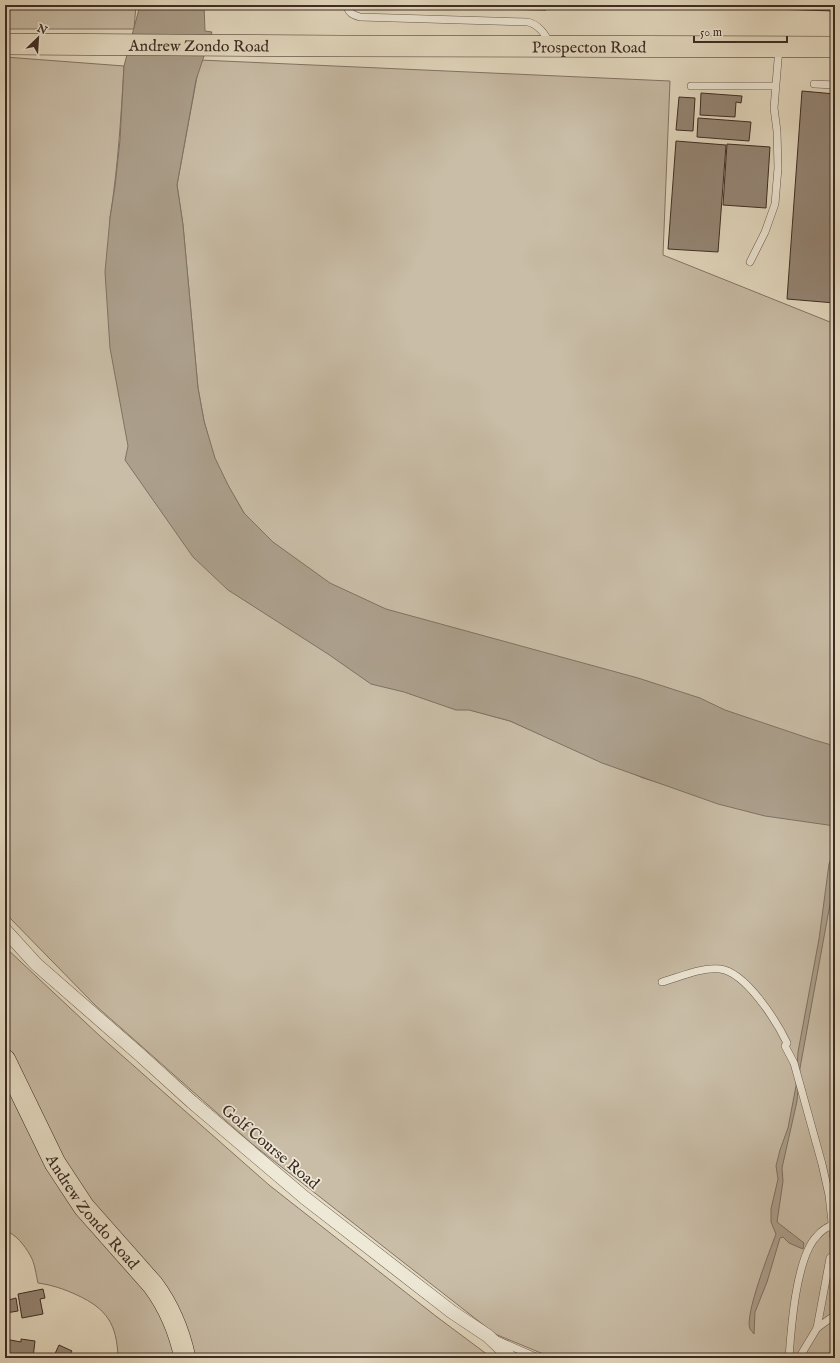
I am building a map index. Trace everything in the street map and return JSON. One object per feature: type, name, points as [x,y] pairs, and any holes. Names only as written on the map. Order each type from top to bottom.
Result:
[{"type":"main road","name":"Andrew Zondo Road","points":[[5,44],[342,46]]},
{"type":"main road","name":"Prospecton Road","points":[[342,46],[835,47]]},
{"type":"main road","name":"Andrew Zondo Road","points":[[5,1060],[56,1163],[84,1207],[162,1297],[170,1311],[181,1340],[185,1358]]},
{"type":"street","name":"Golf Course Road","points":[[5,930],[36,964],[192,1102],[305,1198],[452,1312],[488,1336]]},
{"type":"street","points":[[488,1336],[511,1358]]},
{"type":"lane","points":[[347,5],[347,9],[354,16],[360,17],[528,22],[539,27],[544,32],[552,47]]},
{"type":"lane","points":[[750,262],[765,232],[774,204],[778,168],[777,131],[774,108],[779,48]]},
{"type":"lane","points":[[814,84],[835,85]]},
{"type":"lane","points":[[691,86],[775,86]]},
{"type":"lane","points":[[662,982],[702,971],[721,969],[734,975],[745,984],[754,993],[780,1028],[787,1043],[785,1046],[794,1063],[822,1164],[834,1225],[835,1249]]},
{"type":"lane","points":[[789,1358],[792,1315],[802,1266],[810,1245],[817,1235],[834,1225]]},
{"type":"lane","points":[[799,1358],[817,1328],[830,1258],[835,1254]]},
{"type":"lane","points":[[817,1328],[835,1315]]},
{"type":"lane","name":"Golf Course Road","points":[[488,1336],[538,1358]]},
{"type":"shaded area","points":[[5,5],[136,5],[134,29],[5,29]]},
{"type":"shaded area","points":[[140,5],[204,5],[205,31],[212,32],[196,80],[177,185],[183,225],[198,388],[204,421],[215,458],[244,513],[273,542],[330,583],[386,609],[638,678],[700,698],[725,710],[835,746],[835,826],[765,816],[718,804],[602,763],[510,721],[469,710],[456,710],[404,692],[371,684],[328,654],[228,590],[193,557],[125,460],[128,446],[110,348],[105,272],[120,140],[124,66]]},
{"type":"shaded area","points":[[5,57],[124,66],[117,161],[110,218],[130,455],[438,701],[510,721],[643,778],[713,799],[835,821],[835,1358],[553,1358],[495,1334],[251,1143],[95,1005],[5,913]]},
{"type":"shaded area","points":[[200,60],[670,81],[663,255],[835,324],[835,752],[515,655],[348,598],[292,561],[244,513],[216,465],[204,421],[198,388],[183,225],[177,185]]},
{"type":"shaded area","points":[[835,848],[835,877],[800,1068],[797,1101],[782,1168],[783,1181],[777,1222],[804,1243],[803,1249],[789,1243],[783,1237],[780,1238],[767,1282],[755,1312],[754,1334],[750,1329],[749,1322],[758,1283],[776,1234],[771,1222],[771,1209],[778,1179],[776,1166],[788,1128],[796,1086],[798,1052],[819,939],[829,864]]},
{"type":"shaded area","points":[[5,947],[101,1037],[269,1185],[437,1317],[492,1358],[118,1358],[115,1336],[108,1319],[103,1312],[87,1300],[77,1295],[38,1283],[32,1258],[28,1251],[16,1237],[5,1231]]},
{"type":"building","points":[[354,5],[545,5],[546,10],[354,7]]},
{"type":"building","points":[[645,5],[835,5],[835,11]]},
{"type":"building","points":[[802,91],[835,94],[835,303],[787,299]]},
{"type":"building","points":[[701,93],[742,96],[741,103],[736,102],[735,117],[700,115]]},
{"type":"building","points":[[679,97],[695,98],[693,131],[676,130]]},
{"type":"building","points":[[698,118],[751,122],[749,141],[697,137]]},
{"type":"building","points":[[676,141],[726,145],[718,252],[668,249]]},
{"type":"building","points":[[727,144],[770,147],[766,208],[723,205]]},
{"type":"building","points":[[43,1289],[45,1298],[40,1299],[43,1314],[22,1318],[18,1294]]},
{"type":"building","points":[[16,1298],[18,1311],[6,1313],[5,1301]]},
{"type":"building","points":[[5,1339],[21,1342],[21,1339],[35,1341],[33,1358],[5,1358]]},
{"type":"building","points":[[59,1345],[72,1351],[68,1358],[53,1358]]}]
